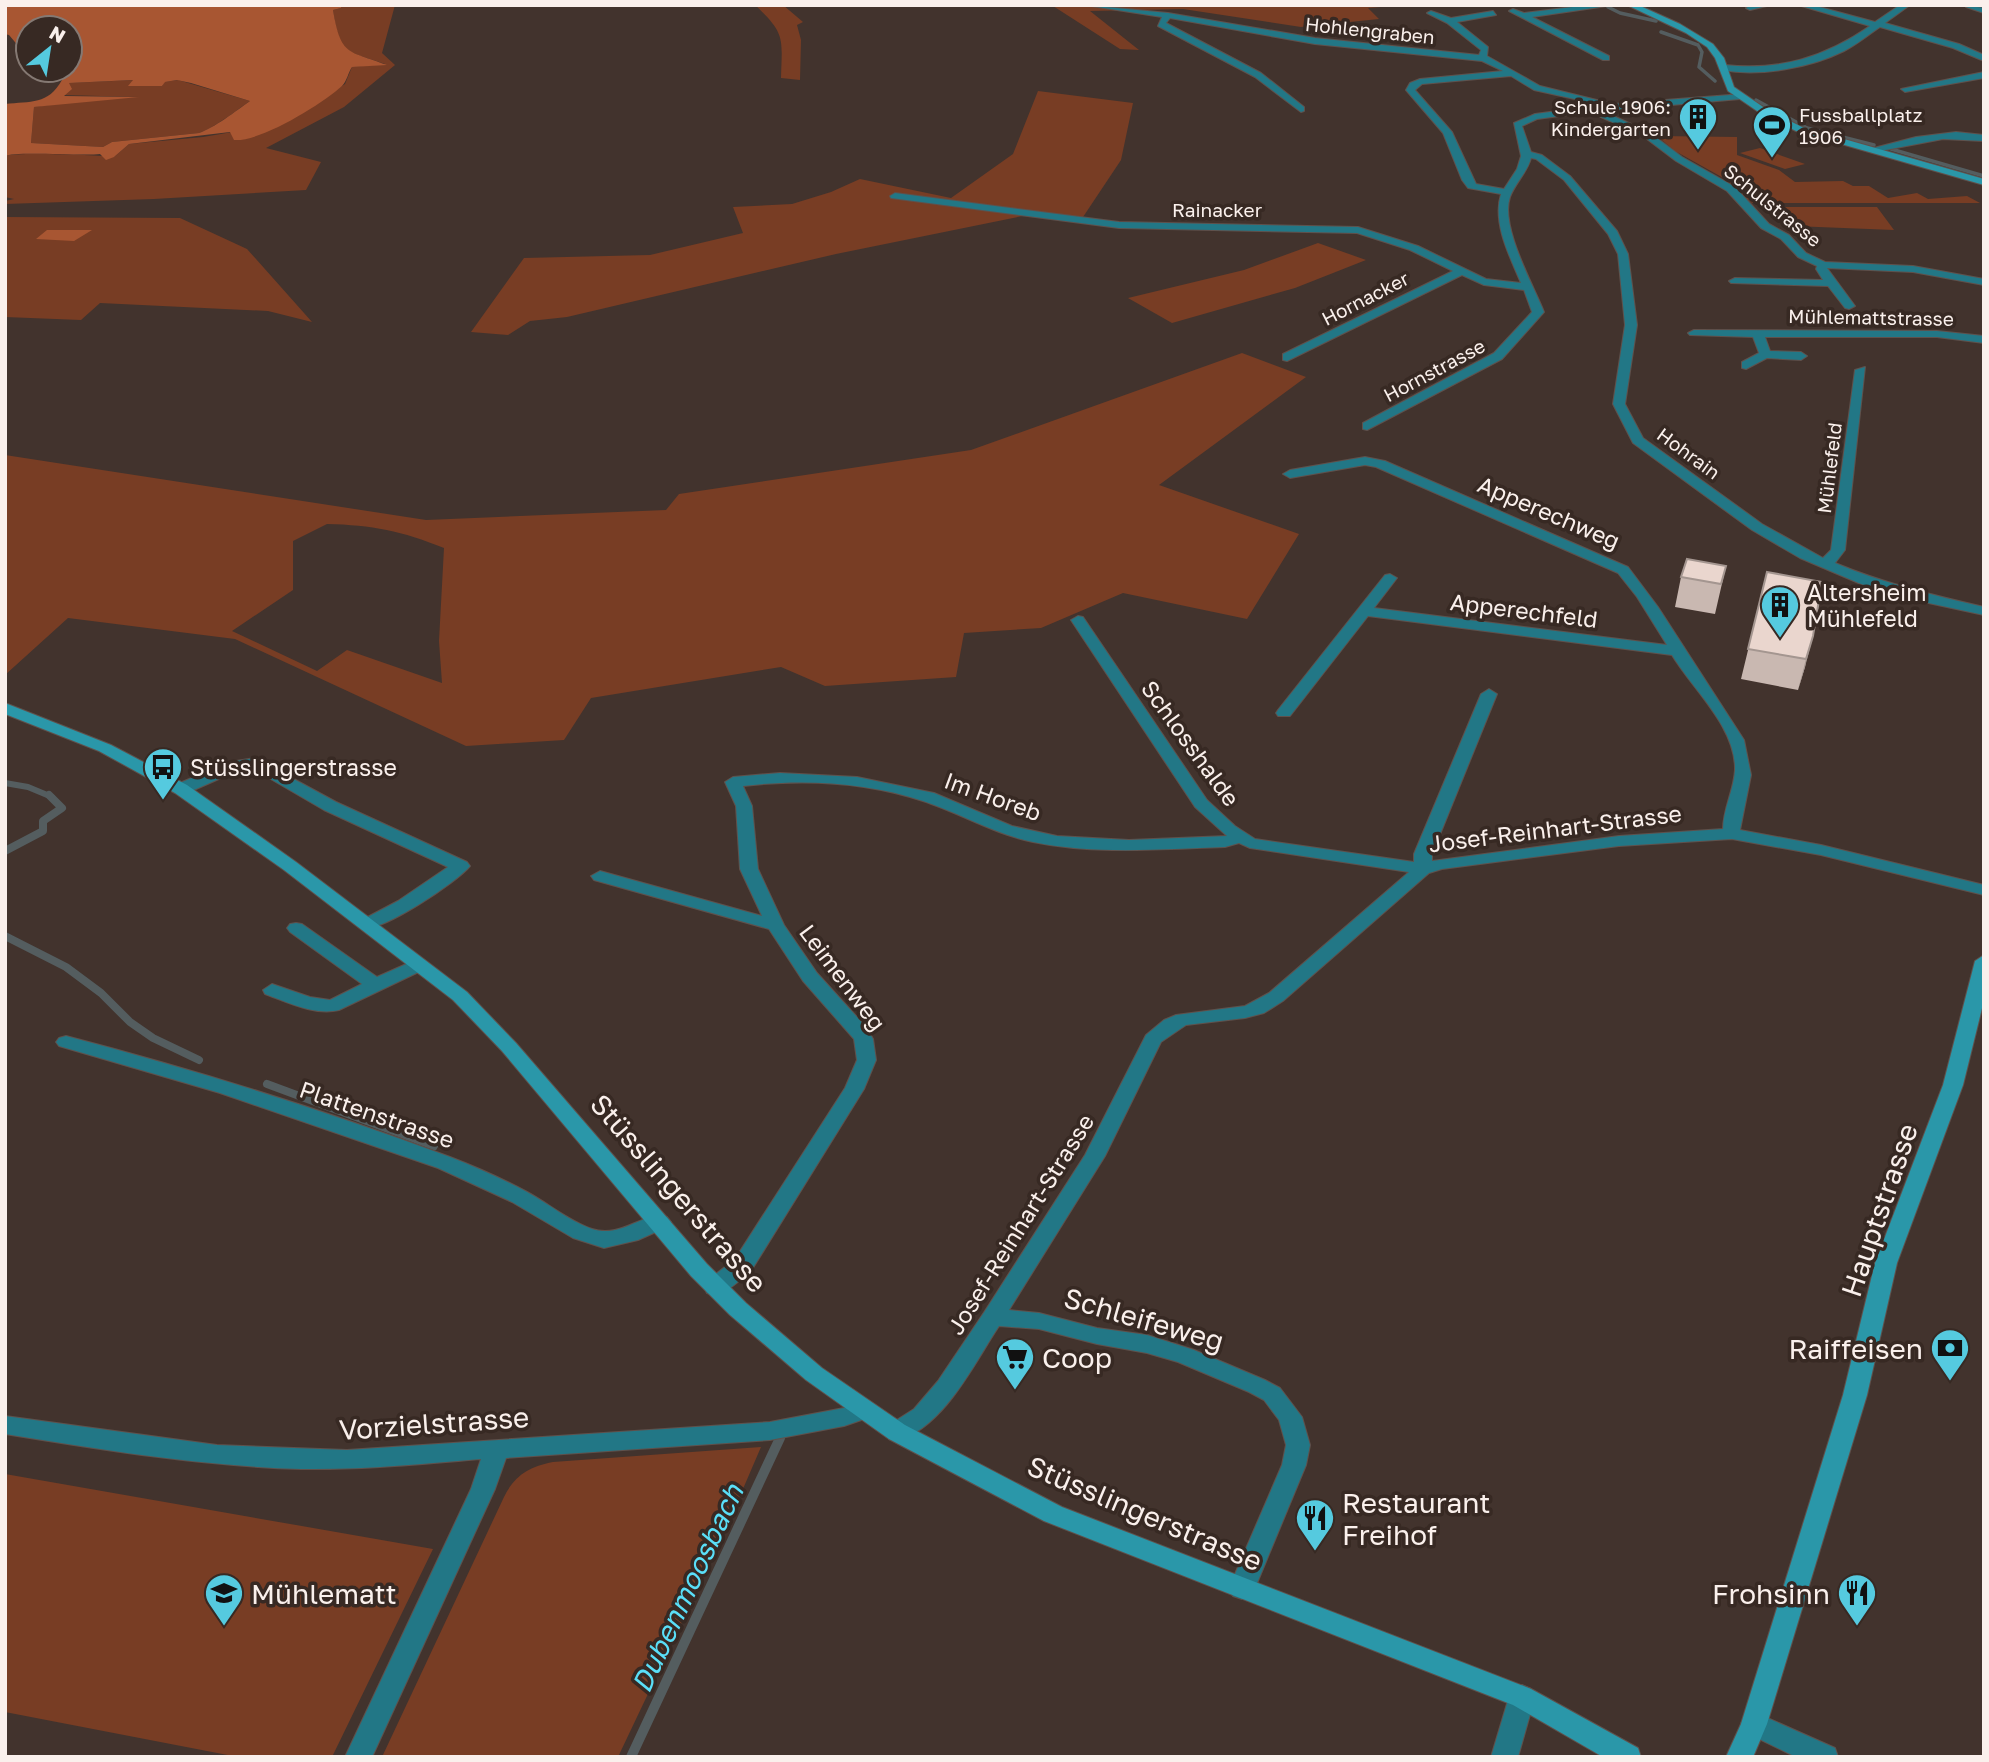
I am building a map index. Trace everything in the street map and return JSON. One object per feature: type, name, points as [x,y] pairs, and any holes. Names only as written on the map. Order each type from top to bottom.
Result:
[{"type":"main road","points":[[1631,5],[1714,50],[1725,68],[1728,84],[1740,96],[1799,129],[1984,181]]},
{"type":"main road","name":"Stüsslingerstrasse","points":[[5,708],[105,748],[181,789],[420,964],[476,1011],[715,1287],[814,1374],[897,1432],[1053,1514],[1521,1697],[1628,1757]]},
{"type":"main road","name":"Hauptstrasse","points":[[1739,1757],[1754,1724],[1793,1606],[1852,1407],[1886,1263],[1953,1085],[1984,961]]},
{"type":"street","name":"Hohlengraben","points":[[1089,5],[1168,15],[1315,41],[1482,58],[1537,88],[1618,106]]},
{"type":"street","points":[[1523,16],[1610,5]]},
{"type":"street","points":[[1750,8],[1767,5]]},
{"type":"street","points":[[1802,5],[1956,46],[1984,58]]},
{"type":"street","points":[[1725,68],[1752,69],[1786,65],[1827,55],[1843,48],[1906,5]]},
{"type":"street","points":[[1969,5],[1984,11]]},
{"type":"street","points":[[1513,11],[1606,58]]},
{"type":"street","name":"Hohlengraben","points":[[1432,13],[1450,21],[1485,49],[1482,58]]},
{"type":"street","name":"Hohlengraben","points":[[1450,21],[1493,13]]},
{"type":"street","points":[[1168,15],[1161,24],[1258,75],[1301,110]]},
{"type":"street","points":[[1508,192],[1472,186],[1447,132],[1410,90],[1420,82],[1512,73]]},
{"type":"street","points":[[1905,89],[1984,75]]},
{"type":"street","points":[[1527,155],[1517,125],[1535,117],[1618,106],[1740,96]]},
{"type":"street","name":"Schulstrasse","points":[[1592,110],[1646,134],[1679,159],[1731,189],[1765,226],[1785,237],[1802,255],[1823,265]]},
{"type":"street","points":[[1875,149],[1954,134],[1984,138]]},
{"type":"street","name":"Hornstrasse","points":[[1367,426],[1498,356],[1538,312],[1515,254],[1503,201],[1522,170],[1527,155]]},
{"type":"street","name":"Hohrain","points":[[1527,155],[1539,157],[1567,178],[1613,233],[1623,254],[1631,325],[1619,404],[1638,440],[1757,527],[1823,563],[1916,596],[1984,611]]},
{"type":"street","name":"Rainacker","points":[[895,196],[1119,225],[1358,230],[1414,248],[1484,282],[1529,288]]},
{"type":"street","points":[[1849,306],[1821,270],[1823,265],[1913,269],[1984,282]]},
{"type":"street","name":"Hornacker","points":[[1287,357],[1411,293],[1460,272]]},
{"type":"street","points":[[1735,281],[1832,283]]},
{"type":"street","name":"Mühlemattstrasse","points":[[1694,333],[1937,334],[1984,340]]},
{"type":"street","name":"Mühlemattstrasse","points":[[1758,333],[1765,354],[1801,356]]},
{"type":"street","points":[[1746,365],[1765,354]]},
{"type":"street","name":"Mühlefeld","points":[[1823,563],[1833,558],[1838,550],[1861,370]]},
{"type":"street","name":"Apperechweg","points":[[1290,474],[1366,461],[1380,464],[1623,570],[1722,715],[1737,744],[1743,769],[1731,813],[1732,834]]},
{"type":"street","points":[[1284,713],[1390,578]]},
{"type":"street","name":"Apperechfeld","points":[[1364,611],[1678,651]]},
{"type":"street","name":"Schlosshalde","points":[[1078,620],[1201,803],[1217,821],[1239,838],[1250,842],[1423,869]]},
{"type":"street","points":[[1423,869],[1423,854],[1489,694]]},
{"type":"street","points":[[181,789],[236,765],[255,763],[323,802],[461,866],[404,905],[368,924]]},
{"type":"street","name":"Im Horeb","points":[[733,782],[756,779],[875,784],[929,798],[1030,837],[1066,842],[1123,845],[1225,842],[1239,838]]},
{"type":"street","name":"Leimenweg","points":[[715,1287],[743,1265],[854,1089],[868,1060],[865,1040],[859,1031],[810,977],[775,925],[749,869],[744,806],[733,782]]},
{"type":"street","name":"Josef-Reinhart-Strasse","points":[[897,1432],[922,1415],[946,1387],[993,1317],[1095,1156],[1153,1039],[1171,1024],[1184,1019],[1245,1012],[1257,1009],[1276,998],[1423,869],[1450,863],[1619,841],[1732,834],[1821,850],[1984,890]]},
{"type":"street","points":[[600,876],[775,925]]},
{"type":"street","points":[[296,928],[377,986]]},
{"type":"street","points":[[272,990],[307,1003],[332,1006],[420,964]]},
{"type":"street","name":"Plattenstrasse","points":[[66,1042],[227,1088],[445,1163],[519,1197],[581,1233],[604,1240],[630,1235],[660,1222]]},
{"type":"street","name":"Schleifeweg","points":[[993,1317],[1039,1321],[1186,1356],[1257,1386],[1282,1403],[1296,1429],[1298,1445],[1294,1465],[1242,1588]]},
{"type":"street","name":"Vorzielstrasse","points":[[5,1425],[168,1450],[286,1460],[770,1431],[844,1417],[865,1410]]},
{"type":"street","points":[[358,1757],[484,1489],[496,1449]]},
{"type":"street","points":[[1504,1757],[1521,1697]]},
{"type":"street","points":[[1754,1724],[1825,1757]]},
{"type":"shaded area","points":[[5,5],[342,5],[341,8],[333,10],[343,44],[348,50],[387,65],[352,67],[342,86],[320,102],[275,129],[246,139],[234,140],[230,132],[129,144],[114,157],[106,160],[100,154],[5,156],[5,104],[45,98],[60,84],[70,84],[72,89],[64,96],[139,97],[34,107],[31,143],[103,147],[112,142],[199,133],[250,101],[177,80],[165,82],[162,86],[128,86],[133,80],[84,82],[84,14],[14,14],[14,41],[5,34]]},
{"type":"shaded area","points":[[342,5],[395,5],[382,53],[395,65],[344,107],[266,148],[321,162],[306,190],[5,204],[5,201],[14,199],[5,197],[5,156],[40,154],[114,157],[129,144],[203,137],[285,123],[345,84],[352,67],[385,64],[353,53],[342,44],[333,10],[341,8]]},
{"type":"shaded area","points":[[755,5],[783,5],[803,22],[797,25],[801,40],[800,80],[781,78],[780,37],[772,23]]},
{"type":"shaded area","points":[[1015,5],[1406,5],[1368,8],[1379,19],[1301,27],[1183,9],[1090,11],[1139,50],[1120,49],[1053,6]]},
{"type":"shaded area","points":[[135,80],[129,86],[162,86],[164,82],[178,80],[250,101],[199,133],[112,142],[103,147],[31,143],[34,107],[95,99],[138,97],[63,95],[68,84]]},
{"type":"shaded area","points":[[1038,91],[1133,103],[1121,160],[1083,217],[1037,213],[836,254],[567,317],[530,321],[508,335],[471,332],[524,258],[650,255],[743,233],[733,207],[792,204],[831,192],[860,179],[951,198],[1013,154]]},
{"type":"shaded area","points":[[1657,136],[1737,137],[1737,155],[1779,170],[1795,182],[1843,181],[1853,186],[1869,186],[1888,198],[1917,193],[1928,199],[1967,196],[1980,203],[1752,203],[1727,180],[1675,151]]},
{"type":"shaded area","name":"Fussballplatz 1906","points":[[1760,148],[1805,164],[1785,169],[1740,153]]},
{"type":"shaded area","points":[[1783,207],[1877,207],[1894,230],[1793,226]]},
{"type":"shaded area","points":[[5,217],[180,218],[247,249],[312,322],[268,311],[100,303],[81,320],[5,317]]},
{"type":"shaded area","points":[[47,230],[92,230],[74,241],[36,239]]},
{"type":"shaded area","points":[[1318,243],[1366,260],[1295,288],[1172,323],[1128,298],[1244,270]]},
{"type":"shaded area","points":[[1242,353],[1306,377],[1159,485],[1299,534],[1247,619],[1123,593],[1041,628],[964,633],[956,677],[825,686],[781,667],[591,698],[564,740],[466,746],[235,639],[68,618],[5,675],[5,455],[426,520],[666,510],[679,494],[971,450]],"holes":[[[327,524],[387,530],[444,548],[439,641],[442,683],[347,650],[317,671],[232,631],[293,590],[293,541]]]},
{"type":"shaded area","points":[[761,1447],[721,1540],[618,1757],[382,1757],[504,1497],[518,1478],[530,1469],[553,1462]]},
{"type":"shaded area","name":"Mühlematt","points":[[5,1474],[433,1549],[332,1757],[238,1757],[5,1712]]},
{"type":"building","points":[[1687,559],[1726,566],[1721,584],[1681,577]]},
{"type":"building","points":[[1767,572],[1822,582],[1813,636],[1806,659],[1748,649]]},
{"type":"waterway","points":[[1608,7],[1620,13],[1656,21]]},
{"type":"waterway","points":[[1661,32],[1698,45],[1702,52],[1699,67],[1715,81]]},
{"type":"waterway","points":[[1756,100],[1807,128],[1874,145]]},
{"type":"waterway","points":[[1891,149],[1984,176]]},
{"type":"waterway","name":"Dubenmoosbach","points":[[5,783],[28,787],[50,796]]},
{"type":"waterway","name":"Dubenmoosbach","points":[[5,851],[43,831],[43,821],[62,808],[50,796]]},
{"type":"waterway","name":"Dubenmoosbach","points":[[5,936],[66,967],[101,993],[130,1022],[153,1038],[199,1060]]},
{"type":"waterway","name":"Dubenmoosbach","points":[[267,1084],[434,1146]]},
{"type":"waterway","name":"Dubenmoosbach","points":[[631,1757],[780,1438]]},
{"type":"place","name":"Schule 1906: Kindergarten","points":[[1698,151]]},
{"type":"place","name":"Fussballplatz 1906","points":[[1772,159]]},
{"type":"place","name":"Altersheim Mühlefeld","points":[[1780,639]]},
{"type":"place","name":"Stüsslingerstrasse","points":[[163,801]]},
{"type":"place","name":"Raiffeisen","points":[[1950,1382]]},
{"type":"place","name":"Coop","points":[[1015,1391]]},
{"type":"place","name":"Restaurant Freihof","points":[[1315,1552]]},
{"type":"place","name":"Mühlematt","points":[[224,1627]]},
{"type":"place","name":"Frohsinn","points":[[1857,1627]]}]
